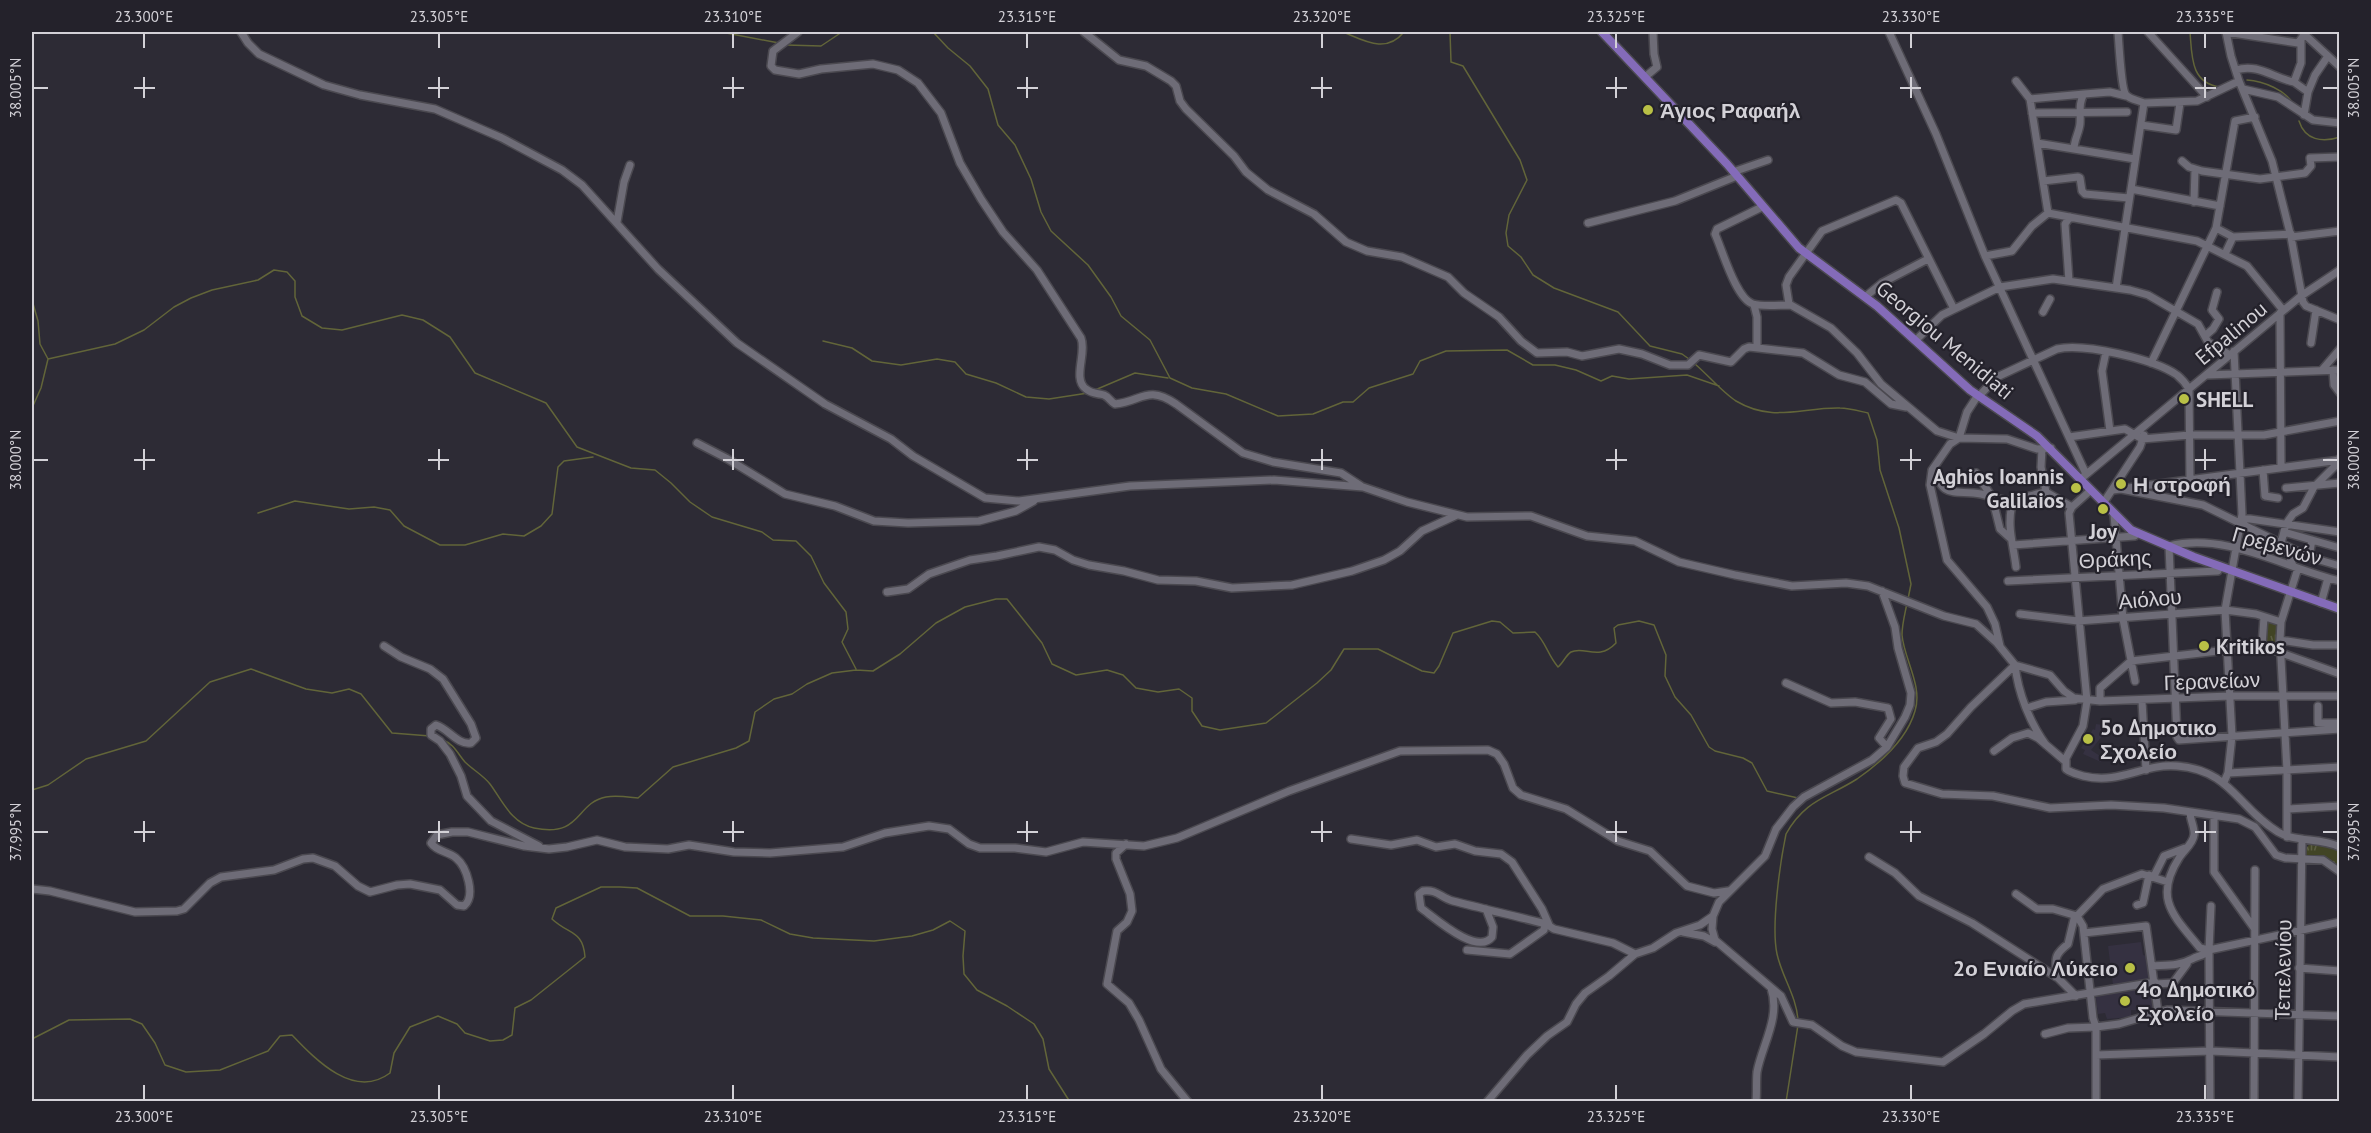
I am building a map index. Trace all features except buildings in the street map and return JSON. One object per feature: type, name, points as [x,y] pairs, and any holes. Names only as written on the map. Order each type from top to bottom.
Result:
[{"type":"main road","name":"Georgiou Menidiati","points":[[1602,32],[1735,174],[1791,240],[1865,297],[1978,396],[2029,430],[2046,448],[2084,477],[2091,490],[2136,534]]},
{"type":"main road","points":[[2136,534],[2340,609]]},
{"type":"street","points":[[241,32],[259,54],[324,85],[346,92],[435,110],[502,138],[572,177],[658,269],[720,328],[755,357],[834,410],[891,439],[906,452],[975,494],[998,501],[1036,500],[1130,486],[1274,480],[1363,487],[1457,515],[1484,519],[1531,516],[1587,536],[1635,541],[1673,560],[1792,586],[1855,584],[1893,594],[1944,616],[1976,624],[2000,646],[2015,665],[2035,729],[2046,746]]},
{"type":"street","points":[[798,32],[774,51],[771,66],[775,70],[799,74],[821,69],[881,65],[904,73],[923,88],[944,120],[960,162],[981,199],[1003,232],[1037,270],[1082,338],[1080,380],[1084,388],[1095,394],[1106,395],[1115,404],[1144,395],[1165,399],[1244,453],[1273,462],[1341,473],[1363,487]]},
{"type":"street","points":[[1084,32],[1119,60],[1146,66],[1171,81],[1176,86],[1180,101],[1186,109],[1227,152],[1234,156],[1246,172],[1269,190],[1314,214],[1346,242],[1367,251],[1402,257],[1448,277],[1464,293],[1499,317],[1521,341],[1537,353],[1567,352],[1582,356],[1620,350],[1642,354],[1667,365],[1685,366],[1699,355],[1731,362],[1744,349],[1756,347],[1803,353],[1839,375],[1865,382],[1891,404],[1906,407]]},
{"type":"street","points":[[1645,77],[1657,67],[1653,32]]},
{"type":"street","points":[[1889,32],[1936,134],[1984,256],[2034,359],[2084,477]]},
{"type":"street","points":[[2118,32],[2123,69],[2121,84],[2124,93],[2131,98]]},
{"type":"street","points":[[2148,32],[2207,97]]},
{"type":"street","points":[[2303,36],[2293,42],[2226,32],[2236,70],[2269,154],[2291,235],[2301,296],[2306,306],[2340,320]]},
{"type":"street","points":[[2303,36],[2340,67]]},
{"type":"street","points":[[2294,82],[2301,63],[2303,36]]},
{"type":"street","points":[[2304,116],[2308,92],[2318,70],[2328,56]]},
{"type":"street","points":[[2236,70],[2248,67],[2259,69],[2294,82],[2308,92]]},
{"type":"street","points":[[2016,81],[2030,99],[2048,213]]},
{"type":"street","points":[[2030,99],[2110,92],[2144,103],[2180,103],[2197,101],[2240,81]]},
{"type":"street","points":[[2243,89],[2278,97],[2304,116],[2324,122],[2340,123]]},
{"type":"street","points":[[2074,149],[2084,94]]},
{"type":"street","points":[[2116,288],[2144,103]]},
{"type":"street","points":[[2140,125],[2176,130],[2180,103]]},
{"type":"street","points":[[2032,113],[2127,112]]},
{"type":"street","points":[[2151,363],[2216,228],[2235,121],[2255,117]]},
{"type":"street","points":[[2037,143],[2135,159]]},
{"type":"street","points":[[2182,161],[2195,169],[2260,179],[2306,172],[2312,166],[2310,158],[2340,157]]},
{"type":"street","points":[[1588,223],[1675,201],[1768,160]]},
{"type":"street","points":[[616,222],[630,165]]},
{"type":"street","points":[[2194,202],[2195,169]]},
{"type":"street","points":[[2043,181],[2078,177],[2085,194],[2129,198]]},
{"type":"street","points":[[2131,189],[2183,197],[2194,202],[2220,206]]},
{"type":"street","points":[[1790,305],[1786,297],[1787,281],[1822,231],[1896,200],[1901,203],[1954,309]]},
{"type":"street","points":[[1762,207],[1717,229],[1715,234],[1735,283],[1746,300],[1754,305],[1790,305],[1836,332],[1857,353],[1881,384],[1937,431],[1959,438],[2007,439],[2046,448],[2041,467],[2046,492]]},
{"type":"street","points":[[1984,256],[2012,251],[2032,226],[2048,213],[2192,239],[2247,266],[2282,311],[2281,467]]},
{"type":"street","points":[[2069,281],[2065,224],[2070,217]]},
{"type":"street","points":[[2216,228],[2234,237],[2340,231]]},
{"type":"street","points":[[2225,254],[2234,237]]},
{"type":"street","points":[[1865,297],[1882,283],[1928,259]]},
{"type":"street","name":"Efpalinou","points":[[2084,477],[2282,311],[2339,271]]},
{"type":"street","points":[[1916,340],[1936,320],[2000,287],[2047,278],[2148,295],[2198,324],[2208,342],[2232,353],[2242,514],[2225,610],[2232,736],[2228,773],[2224,782]]},
{"type":"street","points":[[2205,336],[2213,330],[2219,319],[2212,310],[2217,292]]},
{"type":"street","points":[[2043,312],[2050,299]]},
{"type":"street","points":[[1754,305],[1757,317],[1756,347]]},
{"type":"street","points":[[2311,343],[2316,310]]},
{"type":"street","points":[[2000,646],[1995,624],[1987,608],[1947,560],[1930,485],[1935,466],[1950,444],[1959,438],[1967,412],[1992,381],[2034,359],[2062,348],[2106,352],[2137,358],[2176,374],[2189,389],[2190,480]]},
{"type":"street","points":[[2322,370],[2340,349]]},
{"type":"street","points":[[2106,352],[2103,375],[2110,431]]},
{"type":"street","points":[[2206,375],[2336,370],[2334,385],[2340,393]]},
{"type":"street","points":[[2069,437],[2124,429],[2142,439],[2190,435],[2237,435],[2282,432],[2340,421]]},
{"type":"street","name":"Efpalinou","points":[[2104,502],[2117,490],[2147,425]]},
{"type":"street","points":[[697,443],[785,494],[835,506],[874,521],[908,523],[979,521],[1016,511],[1036,500]]},
{"type":"street","points":[[2117,490],[2339,460]]},
{"type":"street","points":[[2287,837],[2288,771],[2280,640],[2281,622],[2295,567],[2284,545],[2285,528],[2293,514],[2303,508],[2314,487],[2339,460]]},
{"type":"street","points":[[1935,466],[1938,480],[1949,492],[2013,500],[2046,492],[2072,507]]},
{"type":"street","points":[[2263,470],[2265,496],[2278,498]]},
{"type":"street","points":[[1976,473],[1992,497],[2001,529],[2012,542],[2072,542],[2135,536],[2136,534]]},
{"type":"street","points":[[2286,488],[2340,483]]},
{"type":"street","points":[[2065,761],[2082,730],[2087,701],[2069,516],[2072,507],[2091,490]]},
{"type":"street","points":[[2117,490],[2203,505],[2309,557],[2340,566]]},
{"type":"street","points":[[2013,500],[2009,514],[2016,567]]},
{"type":"street","points":[[886,592],[908,589],[929,574],[970,560],[1039,547],[1055,550],[1073,560],[1089,565],[1158,580],[1196,581],[1232,588],[1292,585],[1352,571],[1389,557],[1400,551],[1422,531],[1457,515]]},
{"type":"street","points":[[2115,515],[2123,619],[2135,681]]},
{"type":"street","points":[[2240,523],[2244,519],[2250,519],[2285,528],[2312,540],[2340,548]]},
{"type":"street","points":[[2285,528],[2340,532]]},
{"type":"street","points":[[2327,544],[2330,531]]},
{"type":"street","points":[[2309,557],[2312,540]]},
{"type":"street","name":"Γρεβενών","points":[[2169,546],[2189,543],[2236,548],[2340,581]]},
{"type":"street","points":[[2169,546],[2177,737],[2180,740],[2340,729]]},
{"type":"street","name":"Θράκης","points":[[2008,581],[2218,571],[2220,566]]},
{"type":"street","points":[[2321,603],[2328,578]]},
{"type":"street","points":[[1718,943],[1712,933],[1713,916],[1719,902],[1765,856],[1779,824],[1801,799],[1872,760],[1887,747],[1905,717],[1910,705],[1911,693],[1898,648],[1895,627],[1882,591]]},
{"type":"street","name":"Αιόλου","points":[[2020,614],[2078,621],[2225,610],[2281,622]]},
{"type":"street","points":[[2262,646],[2264,617]]},
{"type":"street","points":[[2280,640],[2313,645],[2340,645]]},
{"type":"street","points":[[384,646],[401,657],[430,669],[443,679],[471,724],[476,738],[469,744],[462,743],[439,726],[433,727],[431,732],[431,735],[444,746],[456,763],[469,799],[495,824],[544,848]]},
{"type":"street","points":[[2100,701],[2100,688],[2131,661],[2173,655],[2262,646],[2340,674]]},
{"type":"street","points":[[2015,665],[2050,675],[2067,695],[2078,699]]},
{"type":"street","points":[[2015,665],[1947,734],[1916,751],[1904,767],[1905,783],[1942,794],[2002,797],[2036,807],[2055,809],[2101,805],[2164,808],[2244,821],[2255,827],[2273,853],[2285,858],[2323,860],[2340,872]]},
{"type":"street","points":[[1786,683],[1831,703],[1855,702],[1888,708],[1891,719],[1879,738],[1887,747]]},
{"type":"street","name":"Γερανείων","points":[[2078,699],[2100,701],[2230,696],[2340,696]]},
{"type":"street","points":[[2027,708],[2046,702],[2078,699]]},
{"type":"street","points":[[2142,700],[2146,770]]},
{"type":"street","points":[[2318,706],[2318,723],[2340,723]]},
{"type":"street","points":[[1994,751],[2012,738],[2028,733],[2065,761],[2068,772],[2103,780],[2146,770],[2180,766],[2210,774],[2224,782],[2248,807],[2287,837],[2319,840],[2340,848]]},
{"type":"street","points":[[32,889],[50,891],[135,912],[177,911],[184,909],[210,884],[221,877],[274,870],[303,859],[313,858],[335,866],[358,886],[370,892],[410,884],[440,890],[457,905],[464,906],[470,897],[466,878],[456,858],[432,845],[432,840],[437,835],[452,832],[468,832],[524,846],[544,848],[561,848],[597,840],[625,847],[668,849],[689,845],[734,852],[796,852],[843,847],[885,833],[923,826],[945,828],[969,844],[980,848],[1015,848],[1046,852],[1078,843],[1156,844],[1177,838],[1289,791],[1400,751],[1488,750],[1497,754],[1504,764],[1513,788],[1521,795],[1563,808],[1618,841],[1650,851],[1687,886],[1714,893],[1728,891]]},
{"type":"street","points":[[2228,773],[2340,767]]},
{"type":"street","points":[[2288,809],[2340,806]]},
{"type":"street","points":[[2190,812],[2193,839],[2170,872],[2166,895],[2168,905],[2200,948],[2209,950],[2340,922]]},
{"type":"street","points":[[2214,816],[2214,872],[2254,928]]},
{"type":"street","points":[[1351,839],[1391,845],[1417,840],[1437,847],[1455,844],[1475,851],[1501,854],[1512,861],[1542,909],[1547,924],[1544,930],[1510,954],[1467,950]]},
{"type":"street","name":"Τεπελενίου","points":[[2298,1101],[2302,839]]},
{"type":"street","points":[[1103,844],[1116,859],[1131,897],[1132,911],[1128,922],[1117,931],[1107,984],[1129,1003],[1161,1069],[1188,1101]]},
{"type":"street","points":[[1116,859],[1116,853],[1126,844]]},
{"type":"street","points":[[2137,905],[2143,903],[2146,898],[2152,876],[2164,856],[2185,848]]},
{"type":"street","points":[[1869,857],[1894,873],[1919,896],[1963,918],[2056,977],[2076,996]]},
{"type":"street","points":[[2254,870],[2254,1101]]},
{"type":"street","points":[[2056,977],[2057,953],[2068,944],[2077,916],[2103,889],[2137,875],[2152,876],[2168,882]]},
{"type":"street","points":[[1486,909],[1492,927],[1492,936],[1485,943],[1477,943],[1450,929],[1421,908],[1419,894],[1423,891],[1435,891],[1448,899],[1547,924],[1560,931],[1613,943],[1635,954]]},
{"type":"street","points":[[2016,894],[2037,909],[2053,909],[2077,916],[2082,923],[2096,1027],[2096,1101]]},
{"type":"street","points":[[2210,1101],[2211,906]]},
{"type":"street","points":[[1487,1101],[1527,1054],[1546,1036],[1567,1022],[1582,996],[1635,954],[1653,948],[1681,931],[1700,925],[1713,916]]},
{"type":"street","points":[[2084,933],[2146,926],[2158,1012]]},
{"type":"street","points":[[1681,931],[1704,936],[1718,943],[1780,996],[1793,1022],[1809,1024],[1842,1046],[1857,1052],[1943,1062],[2016,1008],[2027,1003],[2155,983],[2173,983],[2192,959],[2204,956],[2209,950]]},
{"type":"street","points":[[2152,966],[2187,964]]},
{"type":"street","points":[[2299,968],[2340,971]]},
{"type":"street","points":[[1756,1101],[1758,1070],[1773,1012],[1771,988]]},
{"type":"street","points":[[2045,1034],[2068,1028],[2120,1024],[2158,1012],[2178,1010],[2340,1016]]},
{"type":"street","points":[[2095,1057],[2210,1051],[2340,1057]]},
{"type":"shaded area","points":[[2096,724],[2103,725],[2100,733],[2103,735],[2091,750],[2103,758],[2101,762],[2083,754],[2085,750],[2081,748],[2084,743],[2086,744],[2093,729],[2095,730]]},
{"type":"shaded area","name":"2ο Ενιαίο Λύκειο","points":[[2141,942],[2143,955],[2148,956],[2151,980],[2113,985],[2108,946]]},
{"type":"shaded area","name":"4ο Δημοτικό Σχολείο","points":[[2153,986],[2156,1010],[2131,1010],[2131,1017],[2107,1019],[2105,1013],[2098,1014],[2095,992]]},
{"type":"green space","points":[[2266,619],[2278,623],[2277,648],[2264,644]]},
{"type":"green space","points":[[2311,842],[2339,850],[2339,868],[2324,858],[2307,857],[2305,850]]},
{"type":"waterway","points":[[721,32],[779,43]]},
{"type":"waterway","points":[[786,45],[821,46],[842,32]]},
{"type":"waterway","points":[[933,32],[970,66],[988,89],[998,125],[1015,145],[1031,179],[1041,212],[1051,231],[1088,265],[1111,297],[1121,316],[1150,340],[1170,378],[1192,388],[1226,394],[1278,416],[1313,414],[1343,402],[1353,402],[1369,388],[1413,374],[1420,361],[1446,351],[1507,350],[1533,365],[1555,365],[1576,370],[1601,381],[1612,376],[1629,379],[1687,375],[1719,386]]},
{"type":"waterway","points":[[1343,32],[1375,44],[1390,43],[1404,32]]},
{"type":"waterway","points":[[1450,32],[1451,62],[1463,66],[1520,160],[1527,180],[1509,215],[1506,233],[1508,246],[1521,257],[1533,275],[1554,288],[1618,312],[1650,346],[1682,354],[1689,359]]},
{"type":"waterway","points":[[2190,32],[2194,67],[2203,80],[2220,87]]},
{"type":"waterway","points":[[2247,80],[2274,87],[2286,95],[2294,105]]},
{"type":"waterway","points":[[2299,121],[2305,132],[2315,138],[2327,140],[2340,137]]},
{"type":"waterway","points":[[48,359],[115,344],[144,330],[174,307],[191,298],[212,290],[258,280],[274,270],[287,272],[295,281],[295,297],[302,316],[322,328],[342,330],[402,315],[423,320],[450,337],[475,373],[546,403],[577,447],[631,468],[655,470],[690,502],[712,517],[762,532],[773,540],[796,541],[811,556],[824,583],[846,612],[848,629],[842,642],[856,669]]},
{"type":"waterway","points":[[32,300],[38,321],[40,344],[48,359],[41,388],[32,408]]},
{"type":"waterway","points":[[823,341],[852,348],[872,361],[901,365],[937,359],[955,362],[966,374],[996,383],[1026,397],[1049,399],[1088,393]]},
{"type":"waterway","points":[[1695,364],[1731,398],[1750,408],[1775,413],[1826,408],[1850,409],[1868,413],[1877,440],[1880,470],[1899,528],[1911,584],[1908,599]]},
{"type":"waterway","points":[[1095,390],[1135,373],[1168,378]]},
{"type":"waterway","points":[[258,513],[295,501],[349,509],[374,507],[390,510],[404,526],[440,545],[465,545],[503,534],[524,536],[541,526],[552,514],[558,467],[564,461],[593,457]]},
{"type":"waterway","points":[[32,529],[32,560]]},
{"type":"waterway","points":[[443,740],[487,781],[513,816],[526,825],[550,830],[570,824],[596,800],[614,796],[638,798],[673,767],[736,748],[749,741],[755,712],[774,699],[792,694],[807,684],[832,673],[856,670],[873,671],[900,654],[936,623],[965,607],[996,599],[1007,599],[1042,643],[1052,664],[1076,675],[1107,670],[1123,675],[1136,688],[1158,692],[1179,689],[1192,698],[1192,711],[1202,726],[1220,730],[1266,723],[1331,670],[1344,649],[1378,649],[1422,671],[1434,673],[1453,633],[1492,621],[1500,622],[1513,633],[1535,632],[1558,667],[1571,652],[1576,650],[1597,652],[1609,649],[1616,643],[1614,628],[1618,625],[1639,621],[1654,625],[1666,655],[1665,676],[1675,697],[1691,715],[1709,747],[1752,763],[1767,791],[1798,798]]},
{"type":"waterway","points":[[1798,1021],[1795,1004],[1779,962],[1775,942],[1777,894],[1786,834],[1793,823],[1809,807],[1875,766],[1906,731],[1917,702],[1915,682],[1902,635],[1907,603]]},
{"type":"waterway","points":[[32,790],[48,785],[86,759],[146,741],[210,682],[251,669],[306,689],[332,693],[349,689],[361,694],[392,733],[430,736]]},
{"type":"waterway","points":[[32,1039],[69,1020],[130,1019],[142,1024],[155,1043],[165,1065],[186,1072],[220,1070],[268,1051],[280,1036],[292,1035],[336,1074],[363,1082],[376,1080],[390,1073],[394,1053],[410,1027],[438,1016],[457,1024],[465,1033],[490,1041],[503,1040],[512,1035],[515,1008],[531,1000],[585,957],[584,948],[578,937],[552,919],[556,908],[601,887],[637,888],[690,916],[723,916],[761,920],[790,934],[813,938],[874,941],[912,936],[933,930],[950,921],[965,931],[964,974],[977,990],[1034,1024],[1043,1039],[1049,1069],[1070,1102]]},
{"type":"waterway","points":[[1786,1102],[1798,1025]]},
{"type":"place","name":"Άγιος Ραφαήλ","points":[[1648,110]]},
{"type":"place","name":"SHELL","points":[[2184,399]]},
{"type":"place","name":"Η στροφή","points":[[2121,484]]},
{"type":"place","name":"Aghios Ioannis Galilaios","points":[[2076,488]]},
{"type":"place","name":"Joy","points":[[2103,509]]},
{"type":"place","name":"Kritikos","points":[[2204,646]]},
{"type":"place","name":"5o Δημοτικο Σχολείο","points":[[2088,739]]},
{"type":"place","name":"2ο Ενιαίο Λύκειο","points":[[2130,968]]},
{"type":"place","name":"4ο Δημοτικό Σχολείο","points":[[2125,1001]]}]
